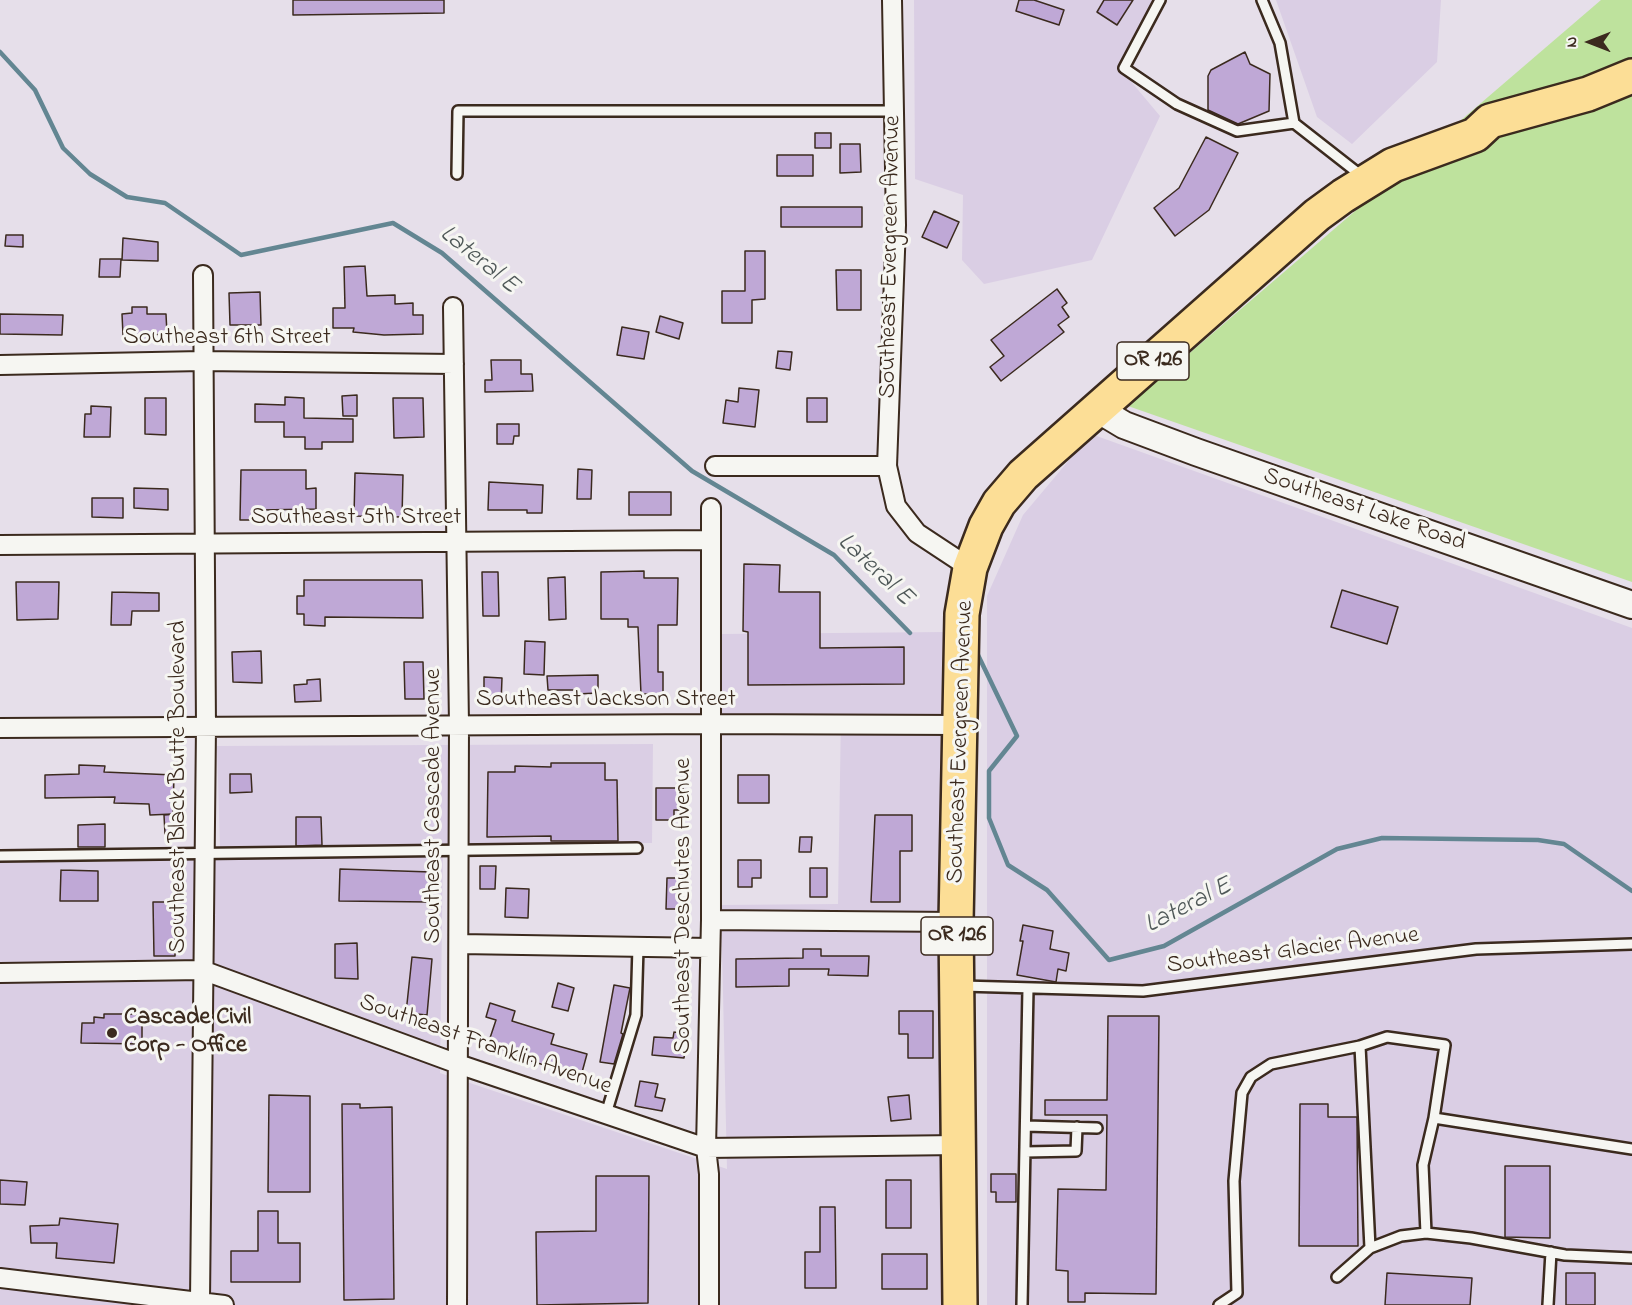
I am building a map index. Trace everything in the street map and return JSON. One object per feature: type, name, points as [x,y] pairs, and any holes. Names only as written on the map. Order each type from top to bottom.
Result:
[{"type":"highway","name":"OR 126","points":[[970,568],[986,526],[999,503],[1023,475],[1317,215],[1393,165],[1475,135],[1490,122],[1588,94],[1632,76]]},
{"type":"highway","name":"OR 126","points":[[1475,135],[1495,138],[1632,99]]},
{"type":"highway","name":"Southeast Evergreen Avenue","points":[[960,1305],[957,922],[962,614],[970,568]]},
{"type":"street","name":"Southeast Evergreen Avenue","points":[[892,0],[896,225],[887,466],[896,506],[917,533],[970,568]]},
{"type":"street","name":"Southeast Black Butte Boulevard","points":[[200,1300],[206,727],[203,275]]},
{"type":"street","name":"Southeast Cascade Avenue","points":[[453,307],[460,944],[457,1305]]},
{"type":"street","name":"Southeast 6th Street","points":[[0,365],[202,361],[454,364]]},
{"type":"street","name":"Southeast Lake Road","points":[[1099,410],[1124,425],[1165,441],[1632,605]]},
{"type":"street","points":[[715,466],[887,466]]},
{"type":"street","name":"Southeast Deschutes Avenue","points":[[709,1305],[709,1174],[706,1148],[711,920],[711,508]]},
{"type":"street","name":"Southeast 5th Street","points":[[0,545],[711,540]]},
{"type":"street","name":"Southeast Jackson Street","points":[[0,729],[459,725],[960,725]]},
{"type":"street","points":[[711,920],[957,922]]},
{"type":"street","points":[[460,944],[710,948]]},
{"type":"street","name":"Southeast Franklin Avenue","points":[[0,973],[202,970],[458,1064],[706,1148],[958,1145]]},
{"type":"street","points":[[0,1278],[200,1300],[224,1305]]},
{"type":"lane","points":[[1160,0],[1124,68],[1177,104],[1237,131],[1294,123]]},
{"type":"lane","points":[[1262,0],[1280,43],[1294,123],[1368,181]]},
{"type":"lane","points":[[457,174],[458,111],[894,111]]},
{"type":"lane","points":[[0,856],[637,848]]},
{"type":"lane","name":"Southeast Glacier Avenue","points":[[959,986],[1143,991],[1476,949],[1632,944]]},
{"type":"lane","points":[[606,1114],[636,1015],[638,947]]},
{"type":"lane","points":[[1022,1305],[1028,988]]},
{"type":"lane","points":[[1219,1305],[1237,1293],[1234,1181],[1242,1093],[1251,1077],[1271,1064],[1360,1046],[1387,1037],[1445,1046],[1434,1118],[1423,1165],[1426,1233]]},
{"type":"lane","points":[[1360,1046],[1370,1248]]},
{"type":"lane","points":[[1434,1118],[1632,1149]]},
{"type":"lane","points":[[1026,1126],[1097,1128]]},
{"type":"lane","points":[[1025,1152],[1076,1151],[1077,1127]]},
{"type":"lane","points":[[1337,1277],[1370,1248],[1401,1236],[1426,1233],[1551,1252],[1632,1258]]},
{"type":"lane","points":[[1548,1305],[1551,1252]]},
{"type":"shaded area","points":[[914,0],[1153,0],[1118,66],[1160,116],[1092,260],[984,284],[962,260],[963,195],[915,179]]},
{"type":"shaded area","points":[[1276,0],[1441,0],[1437,62],[1352,144],[1317,117]]},
{"type":"shaded area","points":[[1091,434],[1632,628],[1632,1305],[987,1305],[987,596],[1023,515]]},
{"type":"shaded area","points":[[946,632],[941,1305],[0,1305],[0,849],[220,847],[217,746],[653,744],[652,843],[443,844],[440,1073],[727,1169],[721,905],[838,904],[841,714],[722,715],[722,634]]},
{"type":"green space","points":[[1601,0],[1632,0],[1632,582],[1128,406]]},
{"type":"building","points":[[293,0],[444,0],[444,13],[293,15]]},
{"type":"building","points":[[1019,0],[1034,0],[1064,10],[1059,25],[1016,11]]},
{"type":"building","points":[[1104,0],[1133,0],[1117,25],[1097,12]]},
{"type":"building","points":[[1245,52],[1250,64],[1270,74],[1269,111],[1238,124],[1208,110],[1208,76],[1211,70]]},
{"type":"building","points":[[815,133],[831,133],[831,148],[815,148]]},
{"type":"building","points":[[1206,137],[1238,153],[1209,210],[1175,236],[1154,208],[1179,188]]},
{"type":"building","points":[[840,144],[860,144],[861,172],[840,173]]},
{"type":"building","points":[[777,155],[813,155],[813,176],[777,176]]},
{"type":"building","points":[[781,207],[862,207],[862,227],[781,227]]},
{"type":"building","points":[[934,211],[959,222],[947,248],[922,237]]},
{"type":"building","points":[[6,235],[23,235],[23,247],[5,246]]},
{"type":"building","points":[[123,238],[158,242],[158,261],[122,260]]},
{"type":"building","points":[[745,251],[765,251],[765,299],[752,300],[752,323],[722,323],[722,291],[745,291]]},
{"type":"building","points":[[100,259],[121,259],[120,277],[99,277]]},
{"type":"building","points":[[365,266],[367,296],[395,295],[395,304],[413,303],[413,315],[423,315],[423,334],[384,335],[353,332],[354,328],[333,328],[333,308],[345,308],[344,267]]},
{"type":"building","points":[[836,270],[861,270],[861,310],[837,310]]},
{"type":"building","points":[[1057,289],[1067,303],[1062,307],[1069,317],[1058,325],[1064,332],[1001,381],[990,367],[1004,356],[991,340]]},
{"type":"building","points":[[260,292],[261,325],[230,325],[229,293]]},
{"type":"building","points":[[132,307],[147,307],[147,314],[166,314],[167,334],[148,335],[149,340],[134,340],[134,334],[123,335],[122,314],[132,313]]},
{"type":"building","points":[[0,314],[63,315],[62,335],[0,334]]},
{"type":"building","points":[[660,316],[683,323],[679,339],[656,332]]},
{"type":"building","points":[[622,327],[649,332],[644,359],[617,355]]},
{"type":"building","points":[[778,351],[792,352],[790,370],[776,368]]},
{"type":"building","points":[[491,360],[521,360],[521,374],[532,374],[533,391],[485,392],[485,380],[492,380]]},
{"type":"building","points":[[739,388],[759,390],[755,427],[723,423],[726,400],[738,402]]},
{"type":"building","points":[[357,395],[357,416],[343,416],[342,396]]},
{"type":"building","points":[[285,397],[304,398],[304,418],[353,419],[353,442],[322,442],[322,449],[305,449],[305,437],[284,437],[284,422],[255,422],[255,404],[285,405]]},
{"type":"building","points":[[145,398],[166,398],[166,435],[145,434]]},
{"type":"building","points":[[393,398],[423,398],[424,437],[394,438]]},
{"type":"building","points":[[807,398],[827,398],[827,422],[807,422]]},
{"type":"building","points":[[91,406],[111,407],[110,437],[84,437],[85,414],[91,414]]},
{"type":"building","points":[[497,424],[519,424],[519,436],[514,436],[513,444],[497,444]]},
{"type":"building","points":[[578,469],[592,470],[591,499],[577,499]]},
{"type":"building","points":[[241,470],[306,470],[306,489],[316,488],[316,509],[260,510],[260,520],[240,520]]},
{"type":"building","points":[[355,473],[403,475],[402,517],[354,516]]},
{"type":"building","points":[[489,482],[543,485],[542,513],[527,513],[527,510],[488,510]]},
{"type":"building","points":[[134,488],[168,489],[168,510],[134,508]]},
{"type":"building","points":[[629,492],[671,492],[671,515],[629,515]]},
{"type":"building","points":[[92,498],[123,498],[123,518],[92,517]]},
{"type":"building","points":[[744,564],[780,565],[779,592],[820,592],[820,648],[904,647],[904,684],[748,685],[748,632],[743,631]]},
{"type":"building","points":[[644,571],[644,578],[678,578],[677,625],[658,625],[658,672],[663,672],[663,694],[641,694],[638,627],[628,627],[628,619],[601,619],[601,572]]},
{"type":"building","points":[[482,572],[498,572],[499,616],[483,616]]},
{"type":"building","points":[[565,577],[566,619],[549,620],[548,578]]},
{"type":"building","points":[[304,580],[422,580],[423,618],[325,617],[325,626],[304,625],[304,614],[297,614],[297,596],[304,596]]},
{"type":"building","points":[[16,582],[59,582],[58,619],[17,620]]},
{"type":"building","points":[[1342,590],[1398,607],[1387,644],[1331,627]]},
{"type":"building","points":[[112,592],[159,593],[159,611],[132,611],[131,625],[111,625]]},
{"type":"building","points":[[525,641],[545,642],[544,675],[524,674]]},
{"type":"building","points":[[261,651],[262,683],[233,682],[232,652]]},
{"type":"building","points":[[404,662],[423,662],[424,699],[405,699]]},
{"type":"building","points":[[598,675],[598,693],[577,694],[577,690],[548,690],[547,676]]},
{"type":"building","points":[[484,677],[502,678],[501,704],[484,704]]},
{"type":"building","points":[[320,679],[321,701],[295,702],[294,685],[307,684],[307,680]]},
{"type":"building","points":[[551,763],[605,763],[605,780],[617,780],[618,841],[551,841],[551,836],[487,837],[488,772],[515,772],[515,766],[551,767]]},
{"type":"building","points":[[79,765],[105,766],[104,772],[174,775],[173,814],[150,815],[149,804],[114,803],[115,797],[45,798],[45,775],[79,774]]},
{"type":"building","points":[[230,774],[251,774],[252,792],[230,793]]},
{"type":"building","points":[[738,775],[769,775],[769,803],[738,803]]},
{"type":"building","points":[[656,788],[683,788],[682,810],[674,810],[674,820],[656,820]]},
{"type":"building","points":[[178,814],[178,834],[165,834],[164,815]]},
{"type":"building","points":[[875,815],[912,815],[912,851],[900,851],[900,902],[871,902]]},
{"type":"building","points":[[296,817],[321,817],[322,845],[296,846]]},
{"type":"building","points":[[105,824],[105,847],[78,847],[78,825]]},
{"type":"building","points":[[800,837],[812,837],[811,852],[799,852]]},
{"type":"building","points":[[738,860],[761,860],[761,878],[752,878],[752,887],[738,887]]},
{"type":"building","points":[[480,866],[496,866],[495,889],[480,889]]},
{"type":"building","points":[[810,868],[827,868],[827,897],[810,897]]},
{"type":"building","points":[[340,869],[431,872],[431,902],[339,901]]},
{"type":"building","points":[[61,870],[98,871],[98,901],[60,901]]},
{"type":"building","points":[[667,878],[679,878],[680,909],[666,909]]},
{"type":"building","points":[[506,888],[529,889],[528,918],[505,917]]},
{"type":"building","points":[[153,902],[175,902],[175,956],[154,956]]},
{"type":"building","points":[[1023,925],[1053,931],[1050,949],[1069,953],[1066,971],[1058,969],[1056,982],[1017,975],[1023,941],[1020,941]]},
{"type":"building","points":[[357,943],[358,979],[335,978],[335,944]]},
{"type":"building","points":[[803,949],[821,949],[821,956],[869,956],[868,976],[828,975],[829,969],[789,969],[789,986],[736,987],[736,959],[803,958]]},
{"type":"building","points":[[412,957],[432,959],[427,1015],[406,1013]]},
{"type":"building","points":[[558,983],[574,988],[568,1011],[552,1007]]},
{"type":"building","points":[[614,985],[630,988],[621,1033],[623,1034],[614,1064],[600,1062]]},
{"type":"building","points":[[490,1003],[515,1011],[512,1021],[554,1034],[551,1044],[587,1054],[581,1076],[521,1058],[521,1056],[488,1044],[496,1020],[486,1017]]},
{"type":"building","points":[[899,1011],[933,1011],[933,1058],[908,1058],[908,1034],[899,1034]]},
{"type":"building","name":"Cascade Civil Corp - Office","points":[[104,1014],[142,1014],[142,1044],[81,1043],[82,1023],[94,1023],[94,1017],[104,1018]]},
{"type":"building","points":[[1108,1016],[1159,1016],[1156,1294],[1085,1293],[1085,1302],[1068,1302],[1068,1271],[1056,1270],[1058,1189],[1106,1190],[1107,1115],[1045,1115],[1045,1100],[1107,1100]]},
{"type":"building","points":[[674,1032],[687,1033],[684,1058],[652,1055],[654,1037],[673,1038]]},
{"type":"building","points":[[640,1081],[658,1084],[655,1097],[665,1099],[662,1111],[635,1106]]},
{"type":"building","points":[[269,1095],[310,1096],[310,1192],[268,1192]]},
{"type":"building","points":[[909,1095],[911,1119],[891,1121],[888,1097]]},
{"type":"building","points":[[342,1104],[360,1104],[360,1108],[392,1107],[394,1299],[344,1300]]},
{"type":"building","points":[[1300,1104],[1328,1104],[1328,1117],[1357,1117],[1358,1246],[1299,1246]]},
{"type":"building","points":[[1505,1166],[1550,1166],[1550,1238],[1505,1237]]},
{"type":"building","points":[[991,1174],[1016,1174],[1016,1202],[996,1202],[996,1192],[991,1192]]},
{"type":"building","points":[[596,1176],[649,1176],[648,1303],[537,1305],[536,1232],[596,1231]]},
{"type":"building","points":[[0,1180],[27,1182],[25,1205],[0,1204]]},
{"type":"building","points":[[886,1180],[911,1180],[911,1228],[886,1228]]},
{"type":"building","points":[[820,1207],[835,1207],[836,1288],[805,1288],[805,1252],[820,1252]]},
{"type":"building","points":[[258,1211],[278,1211],[278,1243],[300,1243],[300,1282],[231,1282],[231,1251],[258,1251]]},
{"type":"building","points":[[60,1218],[118,1224],[114,1263],[56,1258],[57,1243],[31,1243],[30,1226],[59,1225]]},
{"type":"building","points":[[882,1254],[927,1254],[927,1289],[882,1289]]},
{"type":"building","points":[[1387,1273],[1472,1278],[1470,1305],[1385,1305]]},
{"type":"building","points":[[1566,1273],[1595,1273],[1595,1305],[1566,1305]]},
{"type":"waterway","name":"Lateral E","points":[[0,52],[35,90],[63,148],[90,174],[127,197],[165,203],[241,255],[393,223],[442,253],[692,471],[834,555],[910,633]]},
{"type":"waterway","name":"Lateral E","points":[[978,655],[1017,736],[989,771],[989,818],[1008,865],[1047,890],[1109,960],[1164,946],[1337,849],[1382,838],[1538,840],[1564,844],[1632,891]]},
{"type":"place","name":"Cascade Civil Corp - Office","points":[[112,1033]]}]
